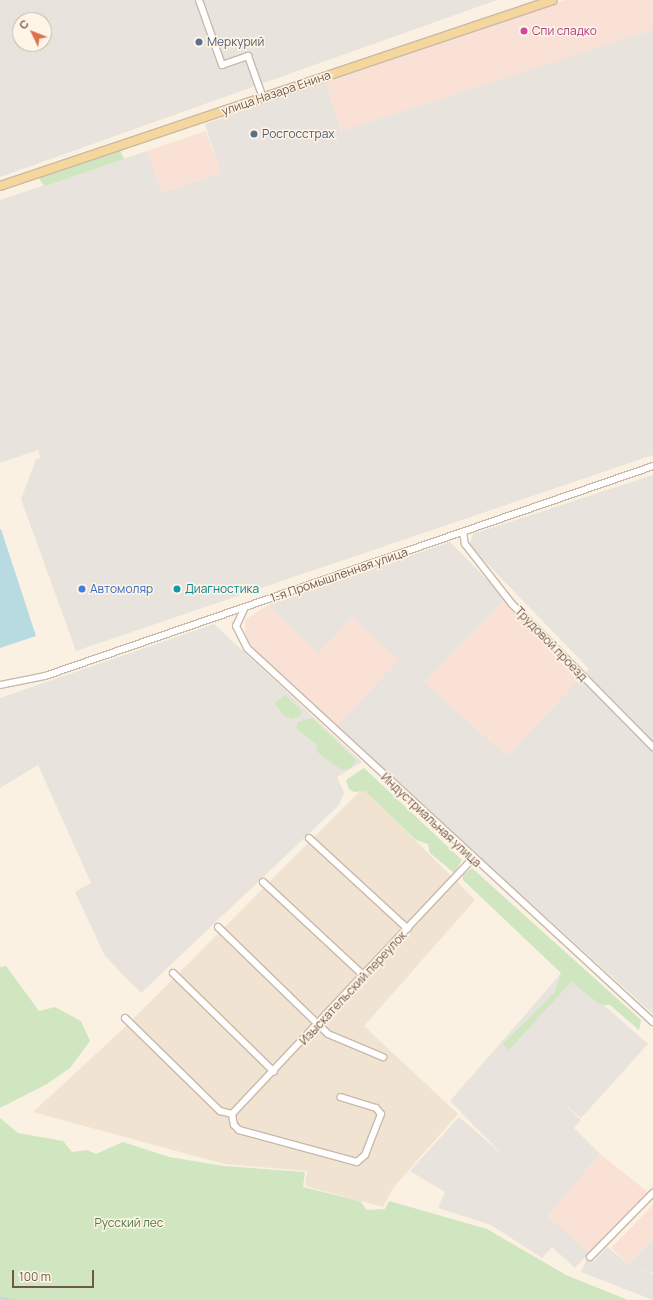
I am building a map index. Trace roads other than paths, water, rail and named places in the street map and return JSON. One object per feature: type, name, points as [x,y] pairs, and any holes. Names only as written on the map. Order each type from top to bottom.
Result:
[{"type":"main road","name":"улица Назара Енина","points":[[0,186],[553,0]]},
{"type":"street","points":[[199,0],[222,65],[248,56],[263,98]]},
{"type":"street","name":"1-я Промышленная улица","points":[[0,685],[45,676],[653,466]]},
{"type":"street","name":"Трудовой проезд","points":[[463,532],[465,544],[512,604],[653,746]]},
{"type":"street","name":"Индустриальная улица","points":[[246,607],[236,626],[247,648],[472,859],[653,1022]]},
{"type":"street","points":[[309,838],[408,929]]},
{"type":"street","name":"Изыскательский переулок","points":[[232,1114],[274,1072],[472,859]]},
{"type":"street","points":[[263,882],[364,976]]},
{"type":"street","points":[[218,928],[334,1039],[383,1057]]},
{"type":"street","points":[[173,973],[274,1072]]},
{"type":"street","points":[[125,1018],[220,1110],[232,1114],[234,1125],[240,1130],[358,1162],[366,1155],[381,1114],[376,1108],[341,1097]]},
{"type":"street","points":[[590,1258],[653,1193]]},
{"type":"water","points":[[1,529],[36,636],[0,648],[0,530]]},
{"type":"waterway","points":[[0,1298],[15,1300]]},
{"type":"place","name":"Спи сладко","points":[[524,31]]},
{"type":"place","name":"Меркурий","points":[[199,42]]},
{"type":"place","name":"Росгосстрах","points":[[254,134]]},
{"type":"place","name":"Автомоляр","points":[[82,589]]},
{"type":"place","name":"Диагностика","points":[[177,589]]},
{"type":"park label","name":"Русский лес","points":[[129,1223]]}]
